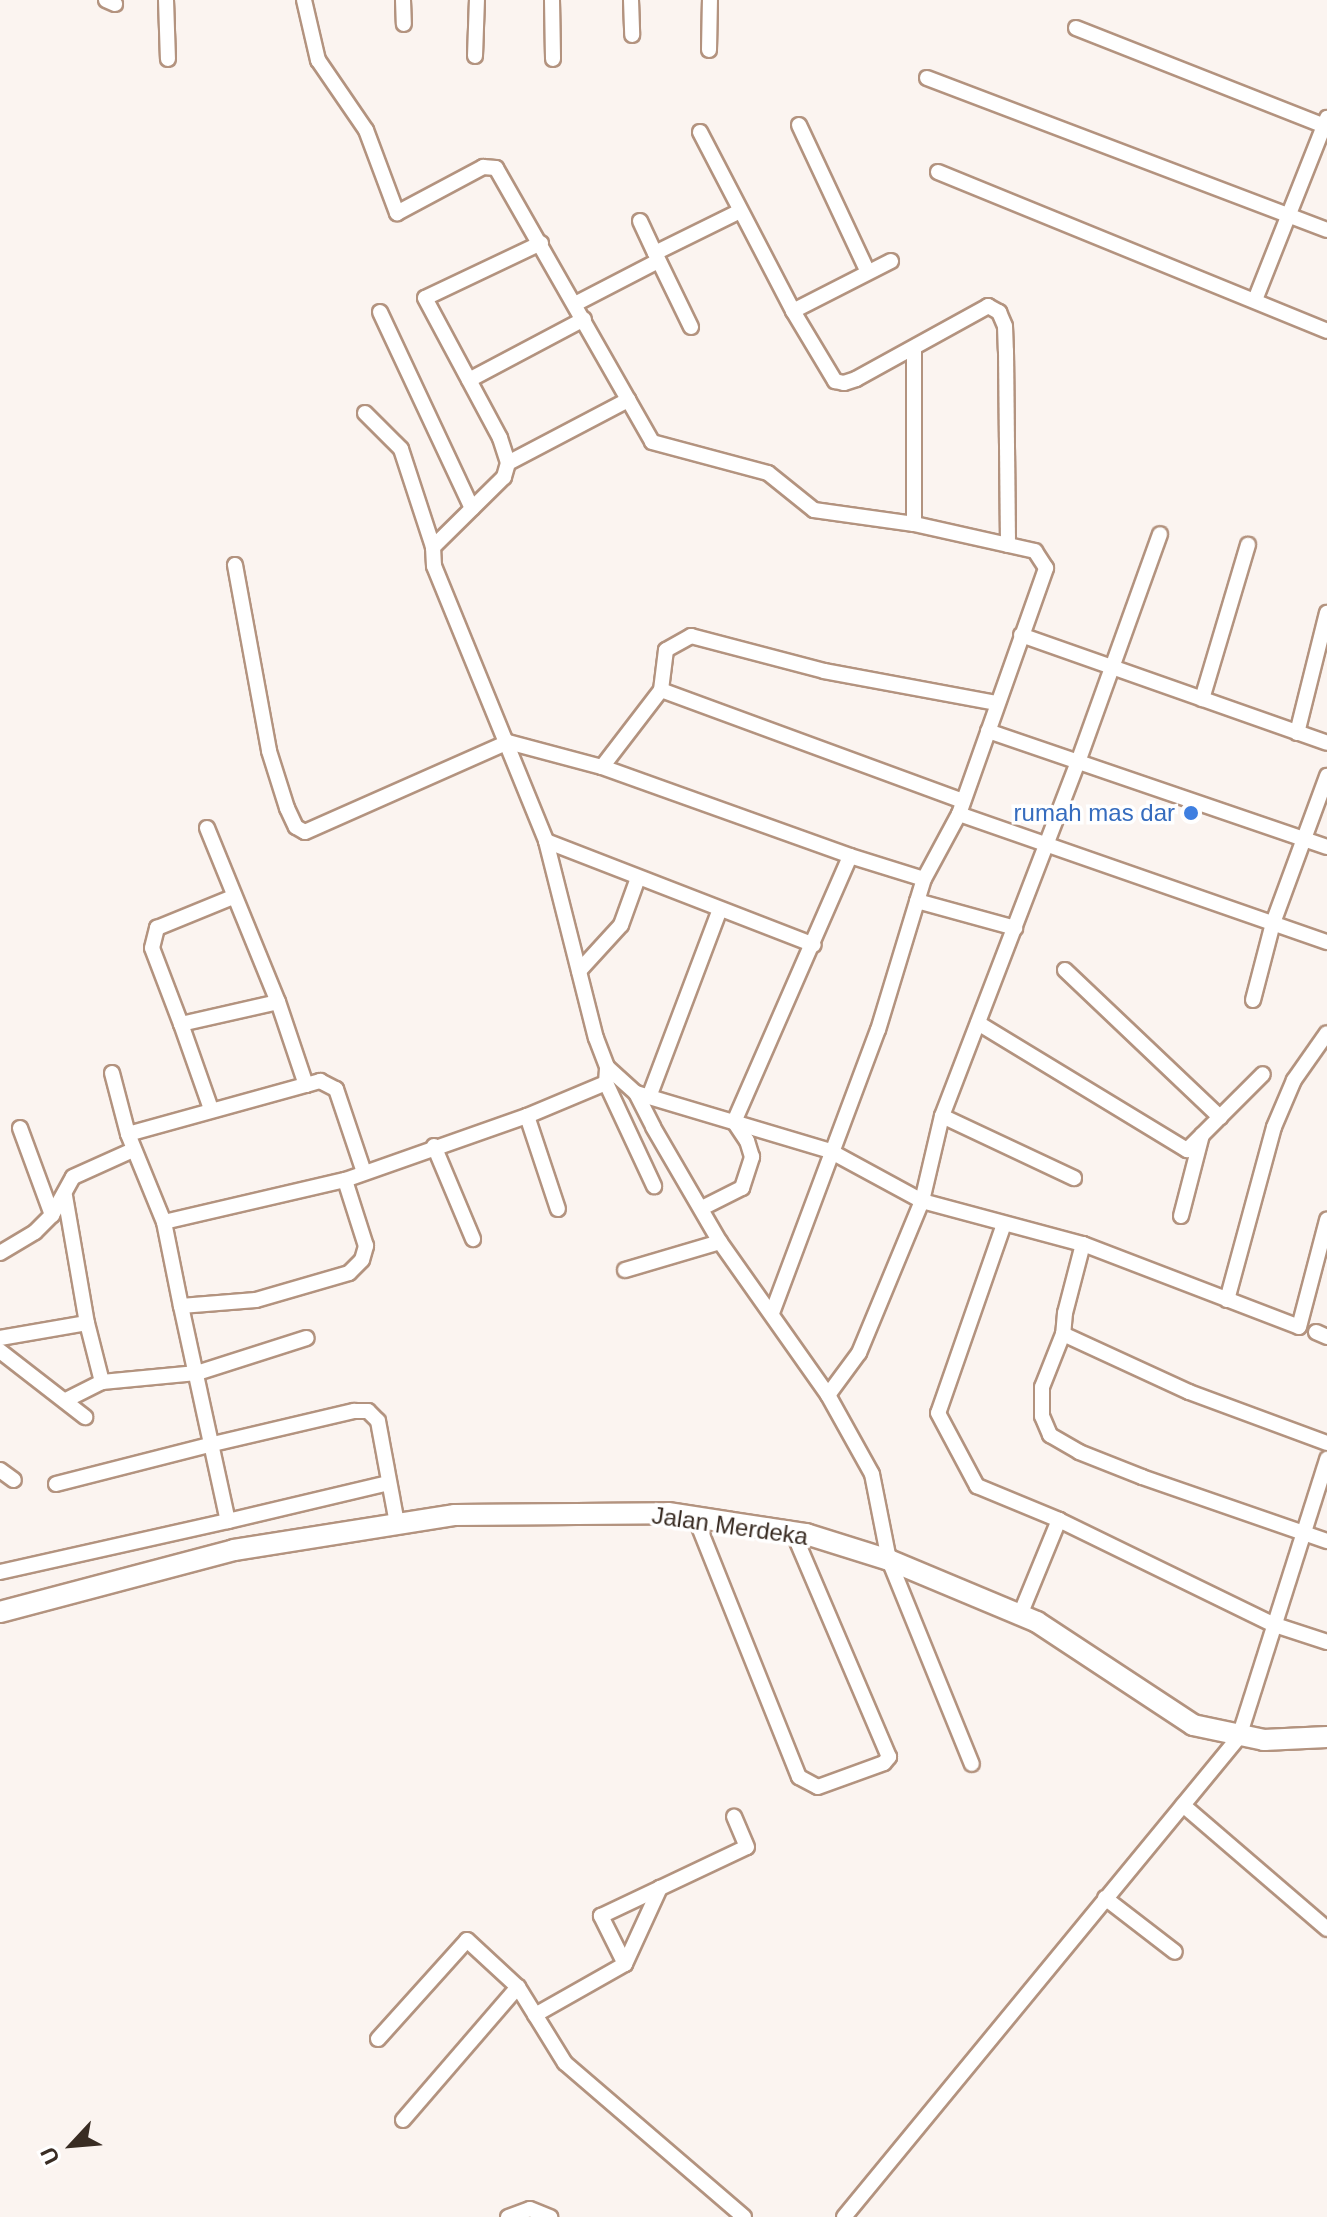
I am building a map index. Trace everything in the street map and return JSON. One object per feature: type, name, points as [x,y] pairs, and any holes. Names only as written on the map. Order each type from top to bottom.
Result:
[{"type":"street","points":[[166,0],[168,59]]},
{"type":"street","points":[[304,0],[318,60],[366,130],[397,213],[483,167],[496,168],[584,319],[647,437],[659,447],[768,473],[814,510],[914,524],[1035,551],[1046,568],[961,807],[924,879],[878,1030],[830,1151],[772,1313]]},
{"type":"street","points":[[403,0],[404,24]]},
{"type":"street","points":[[475,56],[477,0]]},
{"type":"street","points":[[552,0],[553,59]]},
{"type":"street","points":[[631,0],[632,35]]},
{"type":"street","points":[[709,50],[710,0]]},
{"type":"street","points":[[1076,28],[1326,123],[1255,300]]},
{"type":"street","points":[[927,78],[1327,230]]},
{"type":"street","points":[[799,125],[868,272]]},
{"type":"street","points":[[700,132],[793,311],[835,381],[844,383],[856,379],[988,306],[999,312],[1005,326],[1006,351],[1008,545]]},
{"type":"street","points":[[938,172],[1327,331]]},
{"type":"street","points":[[575,304],[740,211]]},
{"type":"street","points":[[640,221],[691,327]]},
{"type":"street","points":[[433,547],[504,477],[508,463],[500,438],[425,298],[541,243]]},
{"type":"street","points":[[793,311],[891,261]]},
{"type":"street","points":[[380,312],[472,508]]},
{"type":"street","points":[[469,380],[584,319]]},
{"type":"street","points":[[914,348],[914,524]]},
{"type":"street","points":[[508,463],[628,400]]},
{"type":"street","points":[[365,413],[401,449],[433,547],[434,566],[546,841],[607,1067],[606,1083],[654,1186]]},
{"type":"street","points":[[828,1395],[859,1353],[922,1201],[942,1116],[1047,845],[1160,534]]},
{"type":"street","points":[[1202,699],[1248,545]]},
{"type":"street","points":[[235,565],[269,751],[296,827],[305,832],[320,828],[508,742],[602,767],[850,856],[924,879]]},
{"type":"street","points":[[1297,733],[1327,613]]},
{"type":"street","points":[[1021,635],[1327,743]]},
{"type":"street","points":[[602,767],[661,690],[666,650],[691,636],[824,671],[997,703]]},
{"type":"street","points":[[661,690],[961,807],[1047,845],[1327,942]]},
{"type":"street","points":[[988,731],[1327,847]]},
{"type":"street","points":[[1253,1000],[1273,923],[1327,776]]},
{"type":"street","points":[[207,828],[278,1002],[306,1085]]},
{"type":"street","points":[[546,841],[719,912],[814,945]]},
{"type":"street","points":[[734,1122],[814,945],[850,856]]},
{"type":"street","points":[[579,971],[621,925],[638,878]]},
{"type":"street","points":[[211,1109],[152,948],[157,928],[233,897]]},
{"type":"street","points":[[917,901],[1015,928]]},
{"type":"street","points":[[719,912],[643,1095],[653,1127],[720,1242],[828,1395],[872,1474],[889,1560],[972,1764]]},
{"type":"street","points":[[1065,970],[1220,1117]]},
{"type":"street","points":[[181,1024],[278,1002]]},
{"type":"street","points":[[978,1023],[1187,1150],[1263,1074]]},
{"type":"street","points":[[1227,1300],[1274,1127],[1294,1080],[1327,1033]]},
{"type":"street","points":[[607,1067],[643,1095],[830,1151],[922,1201],[1083,1244],[1299,1327],[1327,1220]]},
{"type":"street","points":[[112,1073],[133,1150],[164,1222],[228,1521]]},
{"type":"street","points":[[128,1134],[320,1081],[336,1089],[364,1172]]},
{"type":"street","points":[[164,1222],[345,1180],[434,1146],[527,1116],[606,1083]]},
{"type":"street","points":[[527,1116],[558,1209]]},
{"type":"street","points":[[942,1116],[1074,1178]]},
{"type":"street","points":[[702,1208],[735,1194],[746,1179],[752,1157],[747,1141],[734,1122]]},
{"type":"street","points":[[20,1128],[52,1215]]},
{"type":"street","points":[[1181,1216],[1202,1134]]},
{"type":"street","points":[[434,1146],[473,1239]]},
{"type":"street","points":[[1,1247],[35,1232],[52,1215],[73,1177],[133,1150]]},
{"type":"street","points":[[181,1306],[256,1300],[349,1273],[362,1260],[366,1246],[345,1180]]},
{"type":"street","points":[[65,1196],[87,1323],[102,1382]]},
{"type":"street","points":[[1004,1224],[938,1413],[977,1486],[1059,1520],[1272,1624],[1327,1642]]},
{"type":"street","points":[[625,1270],[720,1242]]},
{"type":"street","points":[[1083,1244],[1065,1313],[1063,1334],[1042,1387],[1042,1416],[1050,1435],[1079,1452],[1142,1477],[1327,1541]]},
{"type":"street","points":[[0,1338],[87,1323]]},
{"type":"street","points":[[1063,1334],[1189,1392],[1327,1443]]},
{"type":"street","points":[[66,1400],[102,1382],[197,1373],[307,1338]]},
{"type":"street","points":[[0,1351],[85,1417]]},
{"type":"street","points":[[56,1484],[354,1411],[368,1411],[378,1421],[397,1524]]},
{"type":"street","points":[[844,2217],[1239,1737],[1272,1624],[1327,1459]]},
{"type":"street","points":[[0,1470],[14,1480]]},
{"type":"street","points":[[0,1572],[389,1483]]},
{"type":"street","name":"Jalan Merdeka","points":[[0,1612],[234,1550],[455,1515],[668,1513],[793,1532],[889,1560],[1037,1622],[1193,1725],[1239,1737],[1327,1737]]},
{"type":"street","points":[[695,1517],[799,1777],[818,1787],[884,1763],[889,1757],[793,1532]]},
{"type":"street","points":[[1020,1615],[1059,1520]]},
{"type":"street","points":[[1183,1805],[1327,1929]]},
{"type":"street","points":[[625,1964],[601,1916],[747,1847],[734,1817]]},
{"type":"street","points":[[535,2015],[625,1964],[660,1888]]},
{"type":"street","points":[[1105,1898],[1175,1952]]},
{"type":"street","points":[[378,2039],[467,1940],[518,1987],[565,2063],[744,2217]]},
{"type":"street","points":[[403,2120],[518,1987]]},
{"type":"street","points":[[508,2217],[530,2209],[550,2217]]},
{"type":"place","name":"rumah mas dar","points":[[1191,813]]}]
